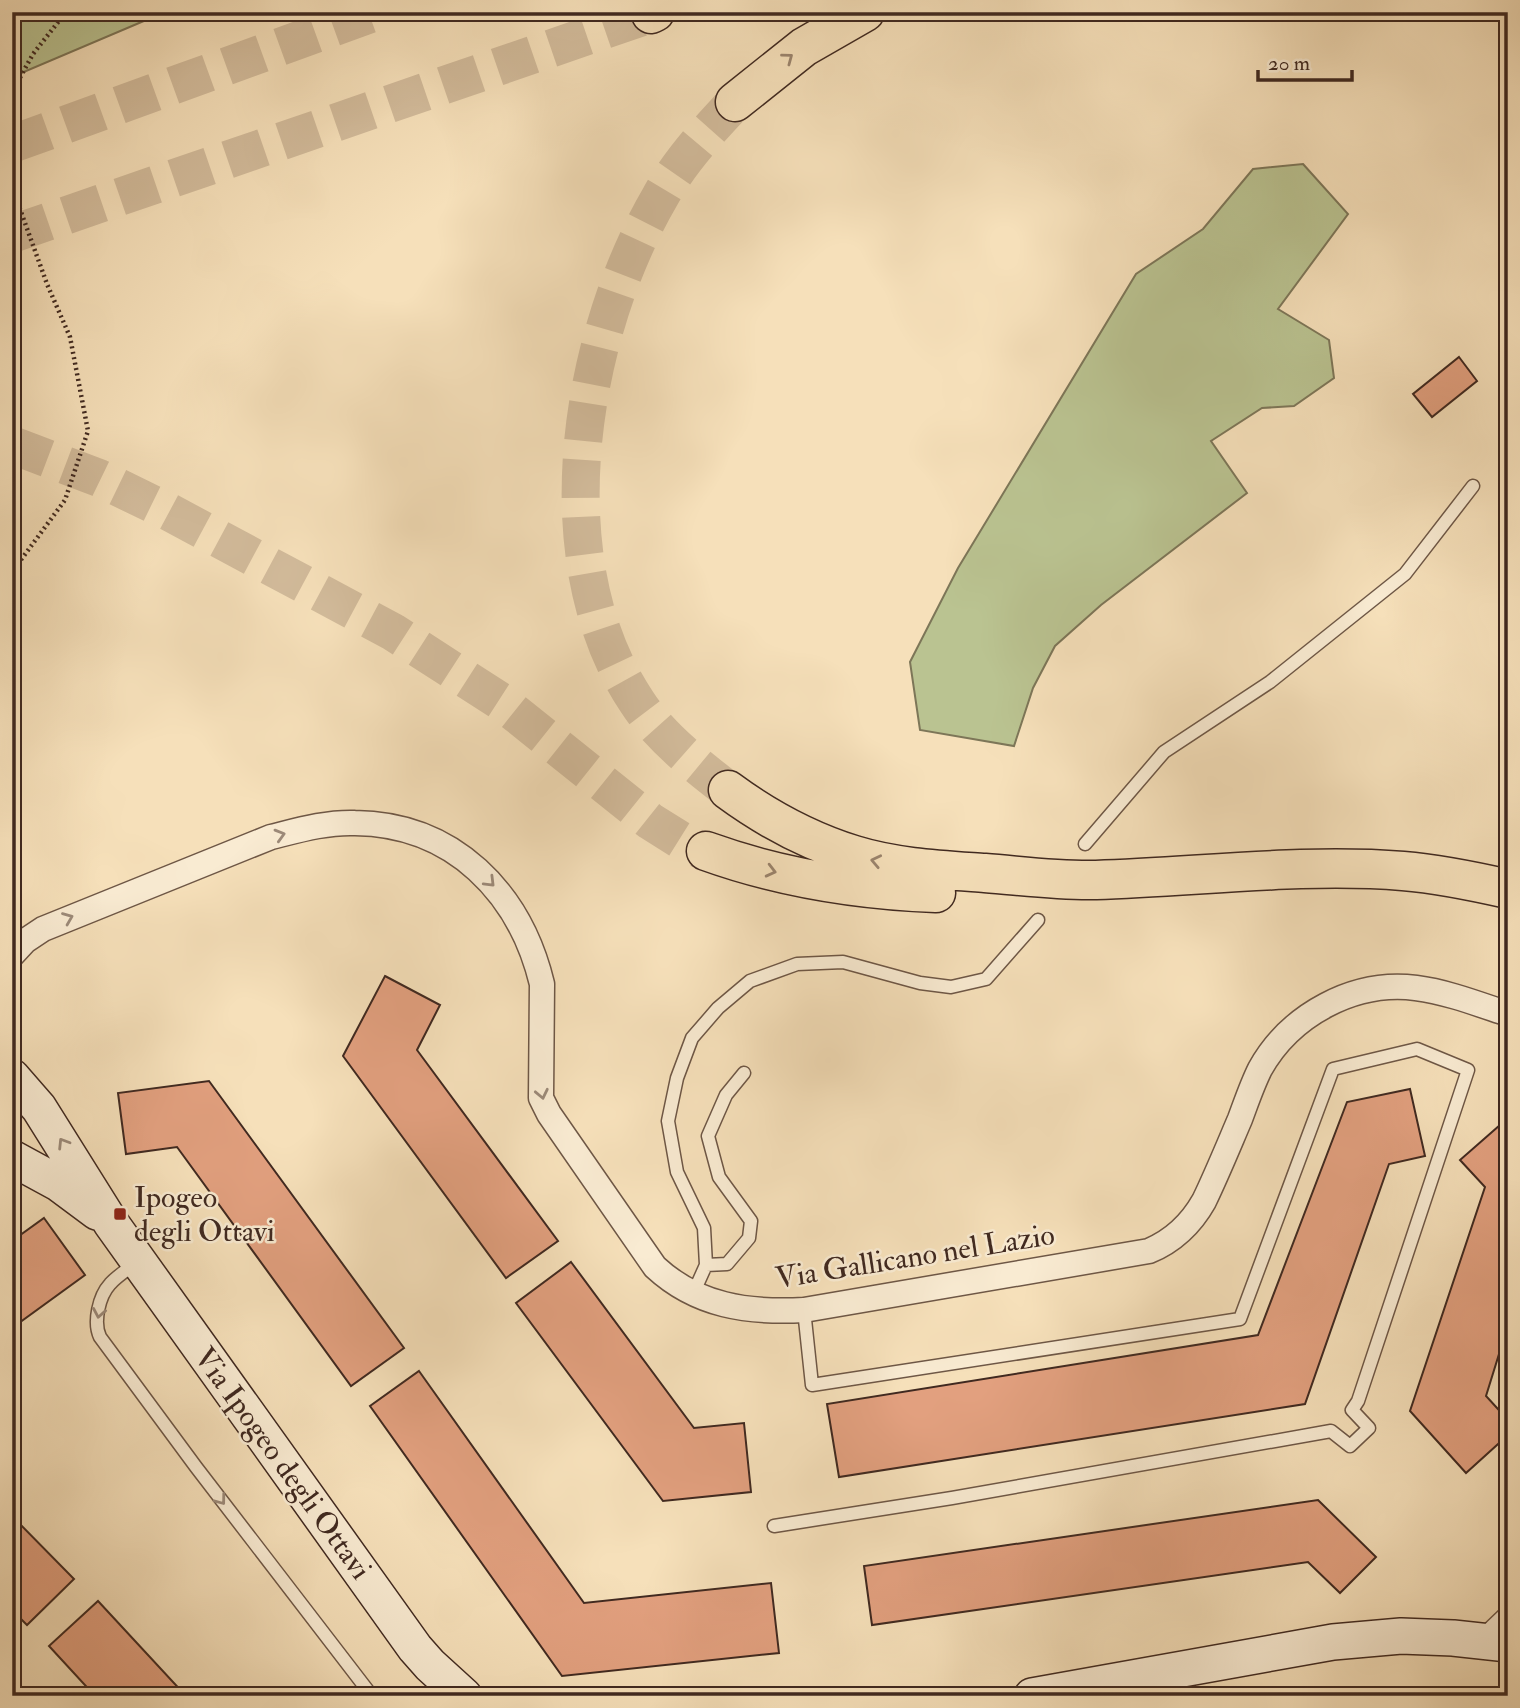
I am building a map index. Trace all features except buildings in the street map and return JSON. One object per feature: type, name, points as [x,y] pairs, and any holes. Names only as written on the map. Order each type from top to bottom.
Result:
[{"type":"highway","points":[[735,102],[804,47],[865,12]]},
{"type":"highway","points":[[728,790],[779,822],[855,856],[922,868],[1041,880],[1347,869],[1404,871],[1460,878],[1508,888]]},
{"type":"highway","points":[[706,851],[777,873],[876,889],[996,892],[1041,880]]},
{"type":"street","name":"Via Gallicano nel Lazio","points":[[12,955],[25,940],[43,929],[271,837],[322,825],[356,822],[397,828],[435,842],[464,859],[494,886],[517,916],[526,935],[542,984],[540,1085],[541,1098],[549,1115],[655,1267],[693,1294],[750,1310],[804,1310],[1149,1251],[1162,1245],[1191,1221],[1204,1202],[1259,1071],[1276,1046],[1311,1015],[1356,992],[1377,988],[1414,988],[1440,993],[1508,1014]]},
{"type":"street","name":"Via Ipogeo degli Ottavi","points":[[12,1077],[52,1127],[111,1223],[415,1648],[464,1696]]},
{"type":"street","name":"Via Ipogeo degli Ottavi","points":[[12,1158],[58,1184],[111,1223]]},
{"type":"street","points":[[1032,1696],[1144,1686],[1333,1642],[1380,1636],[1452,1638],[1500,1635]]},
{"type":"lane","points":[[1085,844],[1164,752],[1270,682],[1405,574],[1473,486]]},
{"type":"lane","points":[[693,1294],[706,1265],[704,1228],[677,1172],[668,1121],[677,1078],[692,1038],[718,1008],[750,981],[797,964],[843,962],[920,984],[951,987],[986,979],[1038,920]]},
{"type":"lane","points":[[774,1526],[965,1496],[1331,1431],[1350,1446],[1369,1428],[1352,1410],[1358,1401],[1468,1070],[1417,1049],[1333,1069],[1240,1319],[812,1385],[804,1310]]},
{"type":"lane","points":[[706,1265],[727,1264],[749,1238],[751,1221],[719,1177],[709,1136],[726,1095],[744,1073]]},
{"type":"lane","points":[[139,1261],[111,1283],[103,1295],[97,1323],[100,1337],[372,1696]]},
{"type":"path","points":[[12,92],[33,54],[66,12]]},
{"type":"path","points":[[12,187],[69,337],[88,431],[65,500],[12,572]]},
{"type":"green space","points":[[12,12],[165,12],[12,77]]},
{"type":"green space","points":[[1303,164],[1348,214],[1278,309],[1329,340],[1334,378],[1294,406],[1262,408],[1211,441],[1247,493],[1101,605],[1055,646],[1033,688],[1014,746],[920,730],[910,662],[958,568],[1136,274],[1203,229],[1253,169]]},
{"type":"tunnel","points":[[12,144],[376,12]]},
{"type":"tunnel","points":[[12,234],[651,14]]},
{"type":"tunnel","points":[[728,790],[667,738],[637,702],[607,646],[589,583],[581,517],[582,449],[592,381],[609,315],[632,253],[676,171],[735,102]]},
{"type":"tunnel","points":[[12,445],[99,478],[169,512],[393,632],[500,701],[650,821],[690,846],[706,851]]},
{"type":"place","name":"Ipogeo degli Ottavi","points":[[120,1214]]}]
